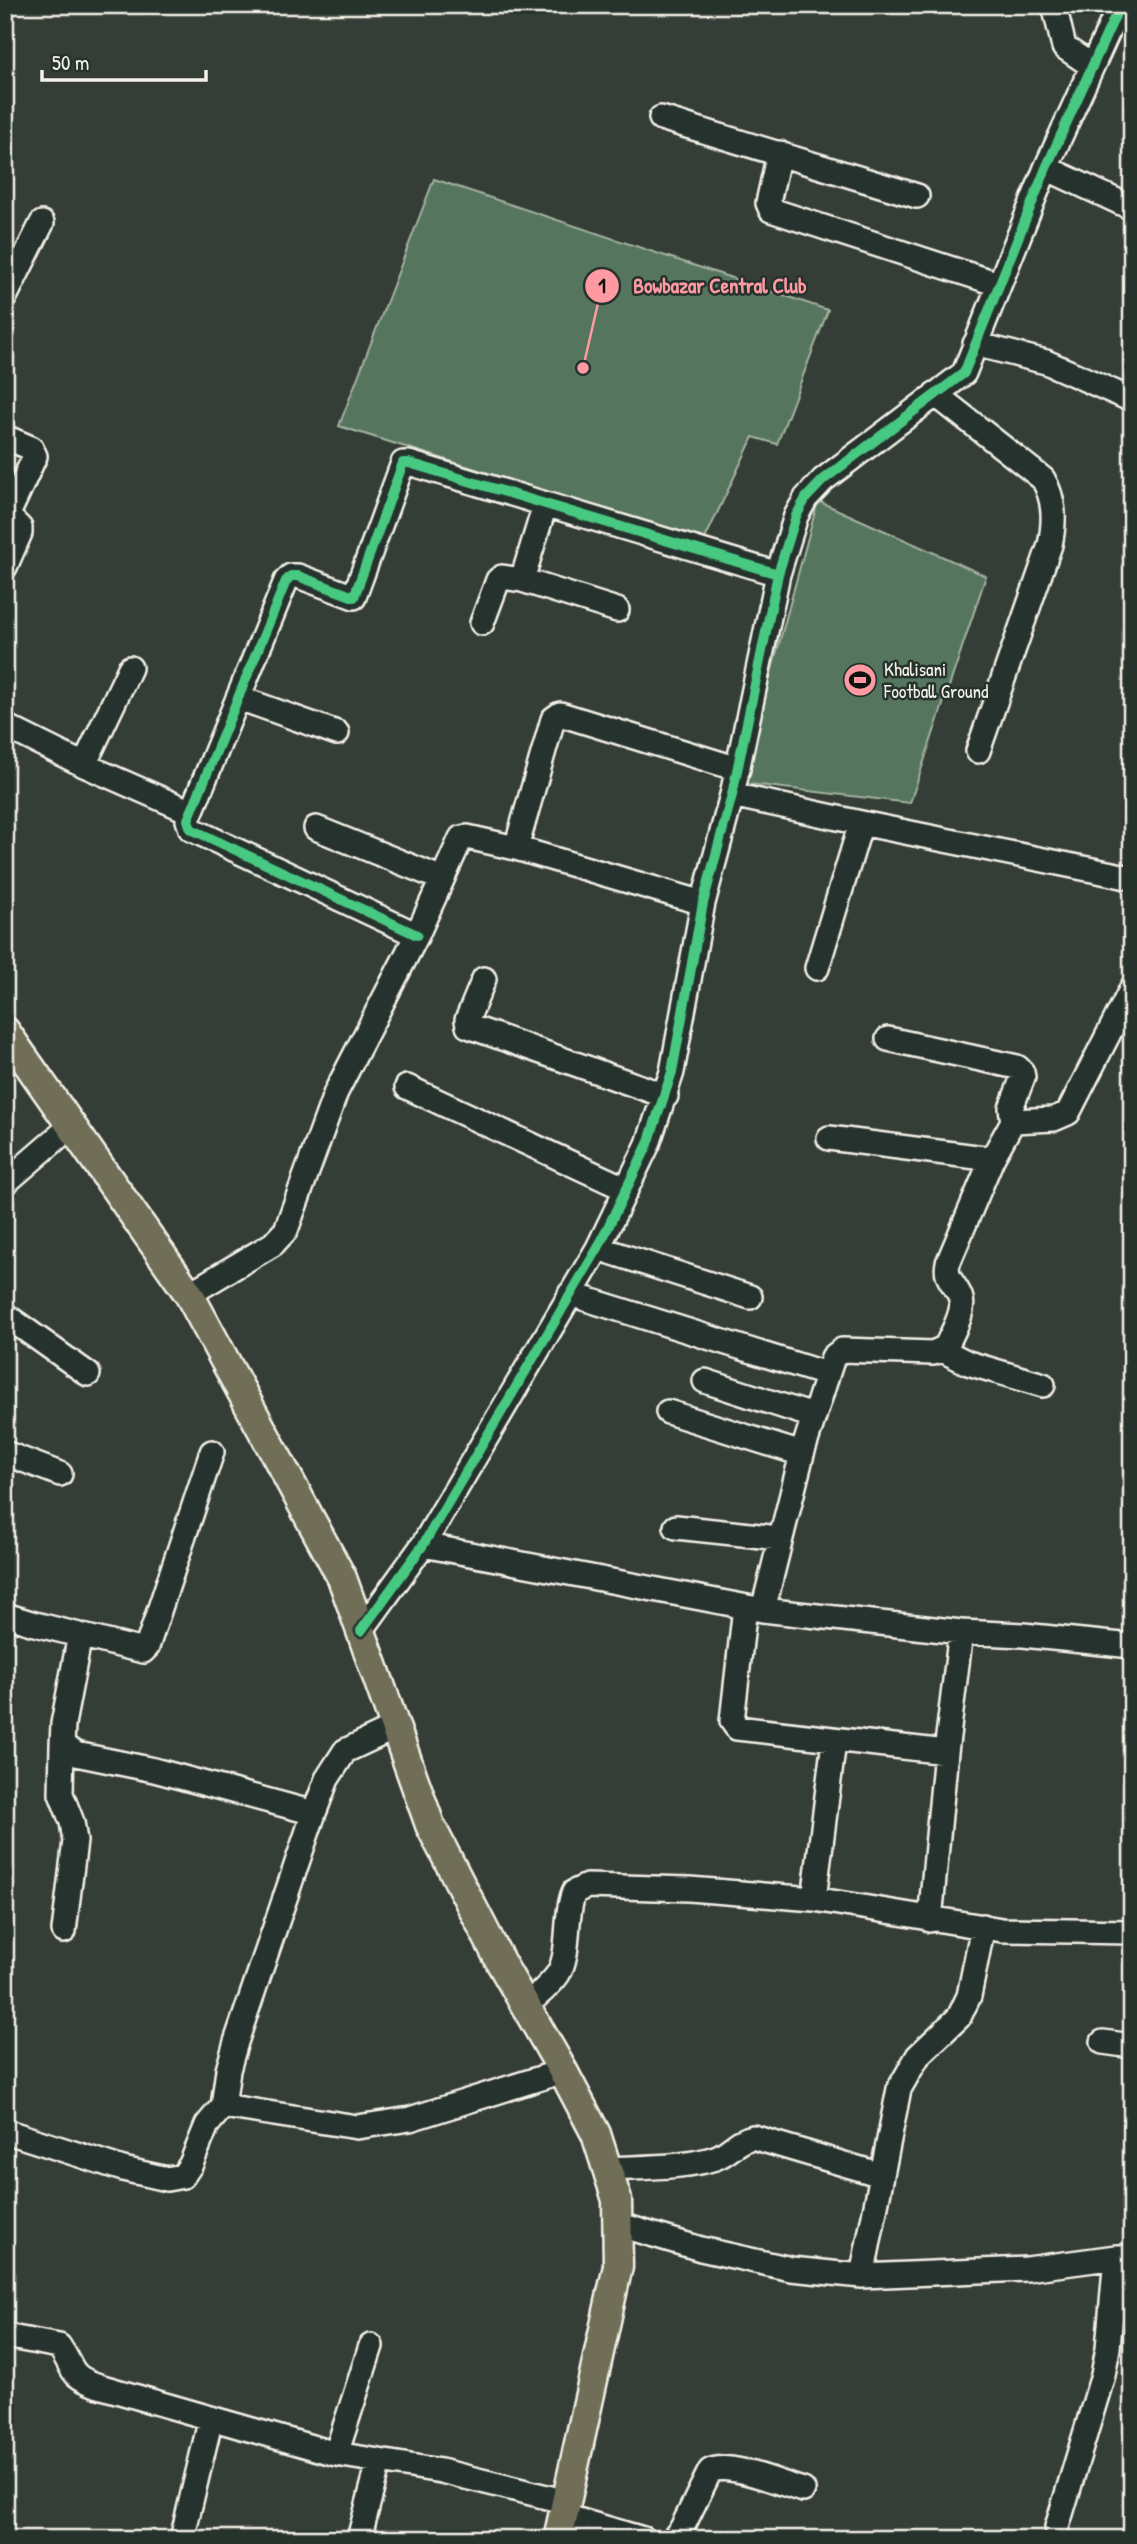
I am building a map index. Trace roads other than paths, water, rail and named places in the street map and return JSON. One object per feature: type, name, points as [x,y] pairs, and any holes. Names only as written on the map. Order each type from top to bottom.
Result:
[{"type":"main road","points":[[5,1031],[189,1294],[342,1578],[430,1825],[501,1963],[596,2134],[617,2200],[618,2266],[563,2519]]},
{"type":"street","points":[[1054,5],[1064,47],[1093,66]]},
{"type":"street","points":[[361,1631],[424,1545],[598,1248],[648,1144],[672,1072],[703,903],[738,769],[778,574],[787,539],[806,498],[823,480],[964,373],[1046,168],[1120,5]]},
{"type":"street","points":[[662,118],[917,196]]},
{"type":"street","points":[[779,152],[768,204],[771,210],[998,284]]},
{"type":"street","points":[[1046,168],[1132,208]]},
{"type":"street","points":[[5,297],[42,223]]},
{"type":"street","points":[[975,344],[1046,362],[1132,400]]},
{"type":"street","points":[[935,394],[1043,479],[1053,504],[1053,529],[1049,545],[978,751]]},
{"type":"street","points":[[5,437],[32,449],[35,456],[10,510],[10,518],[20,528],[20,533],[5,566]]},
{"type":"street","points":[[417,935],[191,829],[188,820],[289,578],[298,576],[351,597],[355,596],[403,463],[778,574]]},
{"type":"street","points":[[522,580],[545,505]]},
{"type":"street","points":[[482,623],[498,580],[502,577],[522,580],[617,610]]},
{"type":"street","points":[[84,765],[130,668]]},
{"type":"street","points":[[239,698],[337,733]]},
{"type":"street","points":[[516,848],[553,719],[560,714],[738,769]]},
{"type":"street","points":[[5,726],[84,765],[191,812]]},
{"type":"street","points":[[732,795],[861,824],[1132,878]]},
{"type":"street","points":[[817,968],[861,824]]},
{"type":"street","points":[[317,828],[442,879]]},
{"type":"street","points":[[189,1294],[273,1244],[286,1230],[336,1092],[417,935],[463,837],[516,848],[703,903]]},
{"type":"street","points":[[484,979],[467,1020],[468,1026],[666,1096]]},
{"type":"street","points":[[1013,1121],[1054,1119],[1068,1113],[1124,1026],[1132,988]]},
{"type":"street","points":[[888,1039],[1017,1067],[1023,1077],[1010,1108],[1013,1121],[992,1159],[948,1263],[947,1276],[960,1295],[961,1304],[946,1347],[933,1353],[842,1350],[833,1357],[813,1416],[779,1538],[754,1609],[732,1721],[733,1725],[741,1730],[946,1752]]},
{"type":"street","points":[[407,1087],[626,1189]]},
{"type":"street","points":[[5,1183],[71,1126]]},
{"type":"street","points":[[829,1138],[992,1159]]},
{"type":"street","points":[[598,1248],[750,1297]]},
{"type":"street","points":[[570,1294],[826,1374]]},
{"type":"street","points":[[5,1315],[89,1374]]},
{"type":"street","points":[[942,1350],[968,1363],[1043,1385]]},
{"type":"street","points":[[705,1381],[813,1416]]},
{"type":"street","points":[[668,1412],[802,1454]]},
{"type":"street","points":[[5,1615],[143,1651],[147,1647],[212,1452]]},
{"type":"street","points":[[5,1453],[60,1474]]},
{"type":"street","points":[[676,1527],[779,1538]]},
{"type":"street","points":[[424,1545],[754,1609],[961,1632],[1132,1646]]},
{"type":"street","points":[[930,1920],[961,1632]]},
{"type":"street","points":[[64,1931],[75,1841],[72,1822],[61,1794],[63,1724],[80,1635]]},
{"type":"street","points":[[5,2131],[123,2169],[167,2179],[183,2176],[191,2164],[207,2125],[223,2106],[228,2070],[236,2042],[327,1779],[345,1751],[396,1727]]},
{"type":"street","points":[[814,1899],[834,1741]]},
{"type":"street","points":[[62,1745],[76,1754],[154,1770],[314,1813]]},
{"type":"street","points":[[526,2006],[557,1975],[563,1963],[568,1907],[574,1892],[587,1886],[689,1889],[814,1899],[1002,1930],[1132,1932]]},
{"type":"street","points":[[862,2276],[899,2089],[918,2056],[959,2017],[969,1997],[983,1926]]},
{"type":"street","points":[[1103,2042],[1132,2046]]},
{"type":"street","points":[[223,2106],[357,2127],[410,2119],[563,2071]]},
{"type":"street","points":[[609,2169],[669,2165],[715,2158],[729,2151],[742,2139],[753,2137],[881,2175]]},
{"type":"street","points":[[617,2224],[701,2249],[791,2269],[862,2276],[1027,2269],[1124,2257],[1103,2375],[1056,2527]]},
{"type":"street","points":[[5,2336],[58,2346],[73,2373],[81,2379],[336,2454],[441,2472],[563,2519],[643,2539]]},
{"type":"street","points":[[336,2454],[371,2346]]},
{"type":"street","points":[[182,2539],[211,2418]]},
{"type":"street","points":[[359,2539],[379,2462]]},
{"type":"street","points":[[673,2539],[682,2528],[710,2471],[718,2467],[731,2468],[803,2490]]},
{"type":"place","name":"Bowbazar Central Club","points":[[583,368]]},
{"type":"place","name":"Khalisani Football Ground","points":[[860,680]]}]
